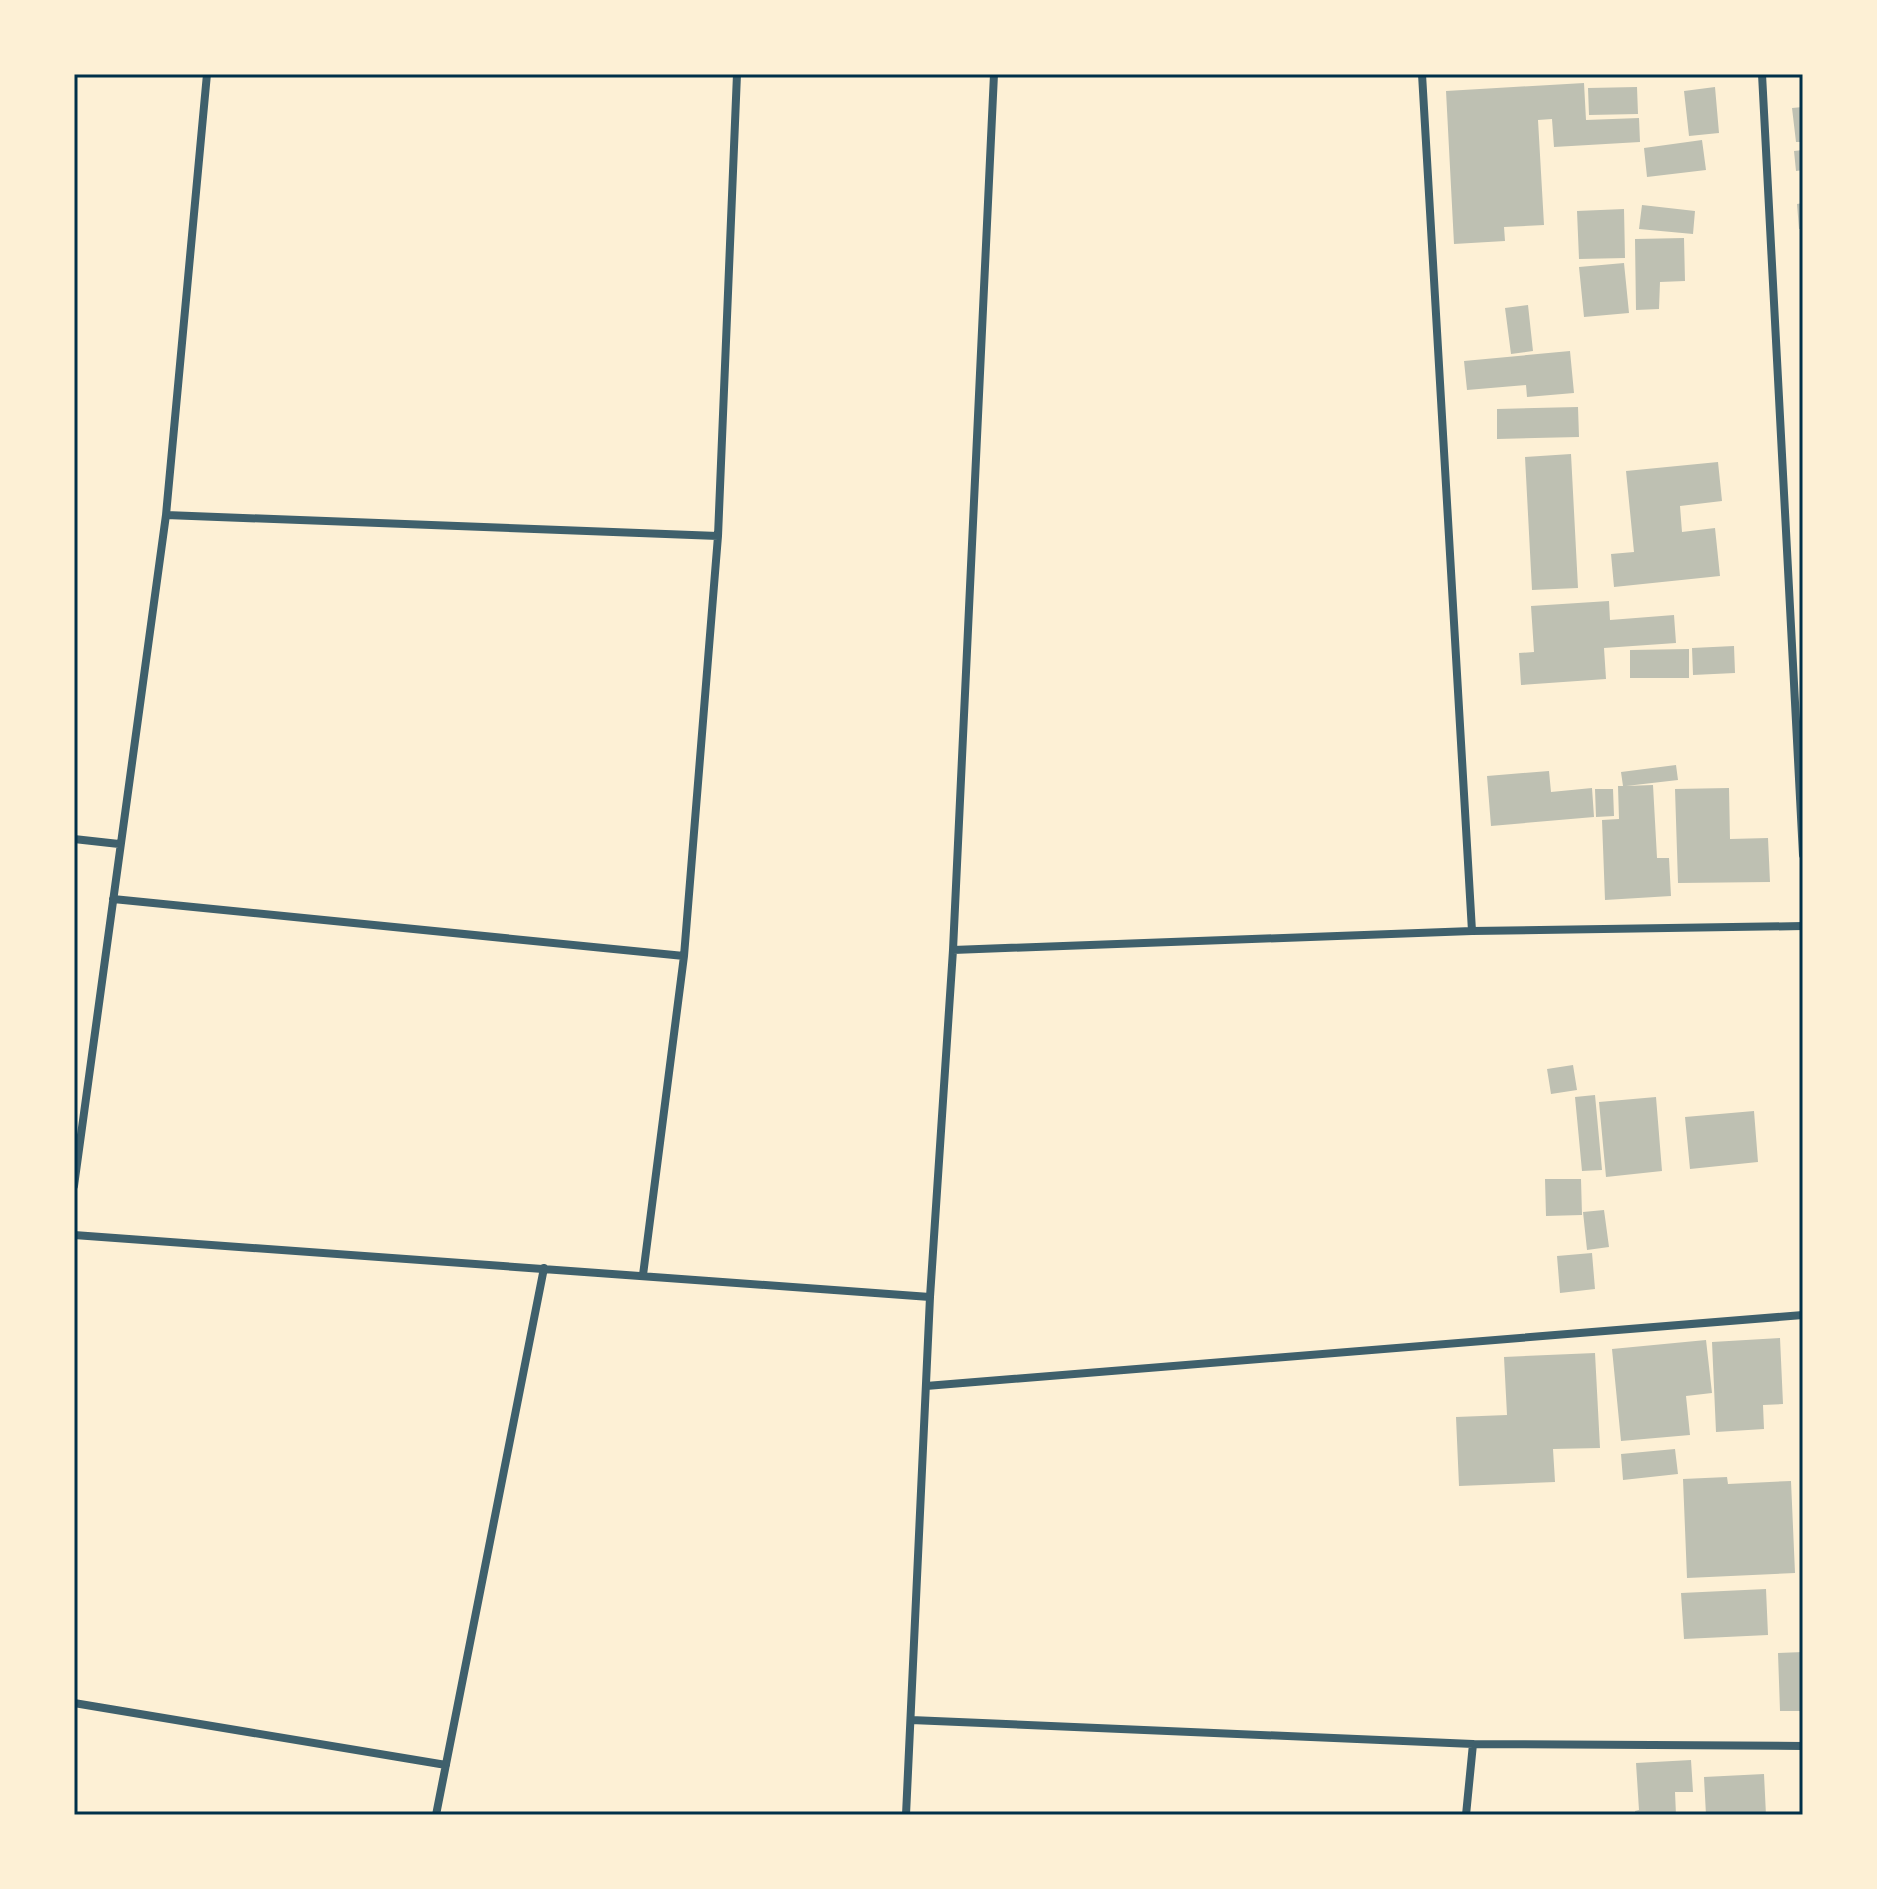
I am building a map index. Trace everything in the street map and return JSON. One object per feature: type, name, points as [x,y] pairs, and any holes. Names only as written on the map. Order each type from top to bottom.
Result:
[{"type":"street","points":[[74,1186],[166,515],[207,74]]},
{"type":"street","points":[[643,1275],[684,956],[718,536],[737,74]]},
{"type":"street","points":[[906,1815],[930,1297],[953,950],[994,74]]},
{"type":"street","points":[[1422,74],[1472,931]]},
{"type":"street","points":[[1762,74],[1803,855]]},
{"type":"street","points":[[166,515],[718,536]]},
{"type":"street","points":[[1792,644],[1803,643]]},
{"type":"street","points":[[74,839],[119,844]]},
{"type":"street","points":[[113,899],[684,956]]},
{"type":"street","points":[[953,950],[1472,931],[1803,926]]},
{"type":"street","points":[[74,1235],[930,1297]]},
{"type":"street","points":[[436,1815],[544,1268]]},
{"type":"street","points":[[926,1386],[1803,1315]]},
{"type":"street","points":[[74,1703],[446,1765]]},
{"type":"street","points":[[911,1720],[1473,1744],[1803,1746]]},
{"type":"street","points":[[1466,1815],[1473,1744]]},
{"type":"building","points":[[1584,83],[1586,120],[1639,118],[1640,142],[1554,147],[1552,119],[1538,120],[1544,225],[1504,227],[1505,241],[1454,244],[1446,91]]},
{"type":"building","points":[[1637,87],[1638,114],[1589,115],[1588,88]]},
{"type":"building","points":[[1715,87],[1719,133],[1689,136],[1684,91]]},
{"type":"building","points":[[1803,107],[1803,142],[1796,142],[1792,108]]},
{"type":"building","points":[[1702,140],[1706,170],[1647,177],[1644,148]]},
{"type":"building","points":[[1803,150],[1803,170],[1796,171],[1794,151]]},
{"type":"building","points":[[1803,203],[1803,229],[1799,229],[1797,204]]},
{"type":"building","points":[[1642,205],[1695,211],[1693,234],[1639,229]]},
{"type":"building","points":[[1624,209],[1625,258],[1579,259],[1577,211]]},
{"type":"building","points":[[1684,238],[1685,281],[1660,282],[1659,309],[1636,310],[1635,239]]},
{"type":"building","points":[[1624,263],[1629,313],[1584,317],[1579,267]]},
{"type":"building","points":[[1528,305],[1533,351],[1511,354],[1505,308]]},
{"type":"building","points":[[1570,351],[1574,393],[1527,397],[1526,385],[1467,390],[1464,361]]},
{"type":"building","points":[[1578,407],[1579,437],[1497,439],[1497,409]]},
{"type":"building","points":[[1571,454],[1578,588],[1532,590],[1525,457]]},
{"type":"building","points":[[1718,462],[1722,501],[1680,506],[1682,532],[1715,528],[1720,576],[1614,587],[1611,554],[1634,552],[1626,471]]},
{"type":"building","points":[[1609,601],[1610,620],[1674,615],[1676,643],[1604,648],[1606,679],[1521,685],[1519,653],[1534,652],[1531,606]]},
{"type":"building","points":[[1734,646],[1735,673],[1693,675],[1692,648]]},
{"type":"building","points":[[1689,649],[1689,678],[1630,678],[1630,650]]},
{"type":"building","points":[[1676,765],[1678,780],[1626,786],[1653,785],[1657,858],[1669,858],[1671,896],[1605,900],[1602,820],[1619,819],[1618,786],[1623,786],[1621,772]]},
{"type":"building","points":[[1549,771],[1551,792],[1592,788],[1594,817],[1491,826],[1487,776]]},
{"type":"building","points":[[1729,788],[1730,839],[1768,838],[1770,882],[1678,883],[1675,789]]},
{"type":"building","points":[[1595,789],[1613,789],[1614,816],[1596,817]]},
{"type":"building","points":[[1573,1065],[1577,1090],[1551,1094],[1547,1069]]},
{"type":"building","points":[[1595,1095],[1602,1170],[1582,1171],[1575,1097]]},
{"type":"building","points":[[1656,1097],[1662,1171],[1606,1177],[1599,1102]]},
{"type":"building","points":[[1754,1111],[1758,1162],[1690,1169],[1685,1117]]},
{"type":"building","points":[[1545,1179],[1581,1179],[1582,1215],[1546,1216]]},
{"type":"building","points":[[1604,1210],[1609,1247],[1587,1250],[1583,1212]]},
{"type":"building","points":[[1592,1253],[1595,1289],[1560,1293],[1557,1256]]},
{"type":"building","points":[[1780,1338],[1783,1404],[1763,1405],[1764,1429],[1716,1432],[1712,1342]]},
{"type":"building","points":[[1706,1340],[1712,1393],[1686,1396],[1690,1435],[1621,1441],[1612,1349]]},
{"type":"building","points":[[1595,1353],[1600,1448],[1553,1449],[1555,1482],[1459,1486],[1456,1417],[1507,1415],[1504,1357]]},
{"type":"building","points":[[1675,1449],[1678,1474],[1623,1480],[1621,1454]]},
{"type":"building","points":[[1727,1477],[1728,1484],[1791,1481],[1795,1573],[1687,1578],[1683,1479]]},
{"type":"building","points":[[1766,1589],[1768,1635],[1684,1639],[1681,1593]]},
{"type":"building","points":[[1803,1652],[1803,1711],[1780,1711],[1778,1653]]},
{"type":"building","points":[[1691,1760],[1693,1792],[1675,1792],[1676,1815],[1635,1815],[1635,1811],[1639,1810],[1636,1763]]},
{"type":"building","points":[[1764,1774],[1766,1815],[1706,1815],[1704,1777]]}]
